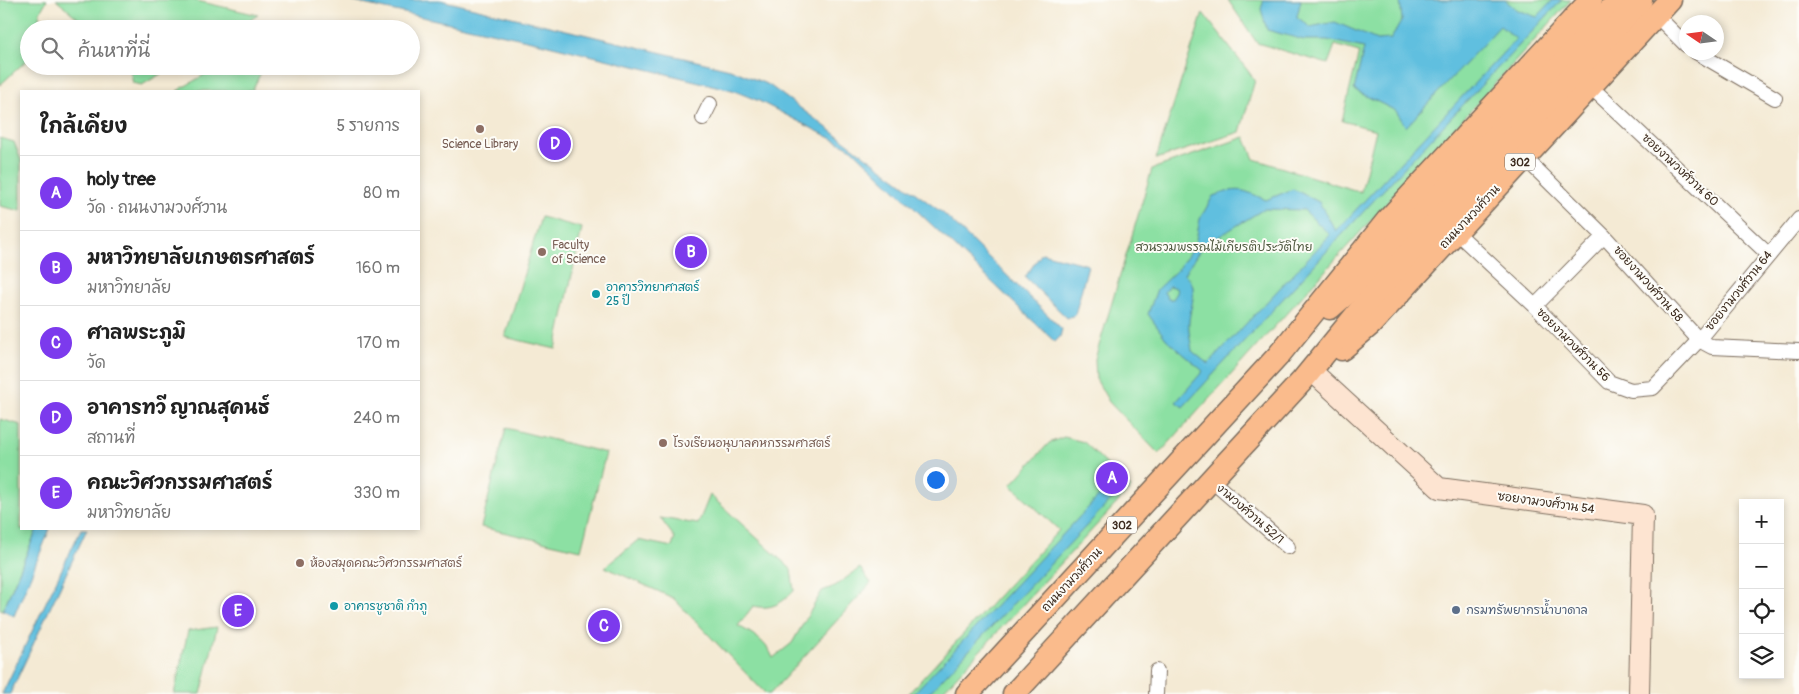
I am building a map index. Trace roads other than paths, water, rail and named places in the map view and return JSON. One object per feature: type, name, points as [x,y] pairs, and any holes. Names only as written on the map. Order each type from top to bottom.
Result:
[{"type":"main road","name":"ถนนงามวงศ์วาน","points":[[967,694],[1278,356],[1387,221],[1591,0]]},
{"type":"main road","name":"ถนนงามวงศ์วาน","points":[[1278,356],[1354,287],[1619,0]]},
{"type":"main road","name":"ถนนงามวงศ์วาน","points":[[1014,694],[1309,378],[1370,324],[1456,232],[1590,86],[1656,5]]},
{"type":"main road","name":"ถนนงามวงศ์วาน","points":[[1309,378],[1361,309],[1414,247],[1656,5]]},
{"type":"street","points":[[1656,5],[1679,36]]},
{"type":"street","points":[[1710,60],[1774,98]]},
{"type":"street","name":"ซอยงามวงศ์วาน 60","points":[[1590,86],[1769,255]]},
{"type":"street","points":[[703,118],[710,104]]},
{"type":"street","name":"ซอยงามวงศ์วาน 58","points":[[1524,157],[1604,236],[1699,340],[1712,347],[1799,351]]},
{"type":"street","name":"ซอยงามวงศ์วาน 64","points":[[1699,340],[1798,222]]},
{"type":"street","name":"ซอยงามวงศ์วาน 56","points":[[1456,232],[1535,306],[1609,382],[1631,390],[1653,388],[1699,340]]},
{"type":"street","points":[[1535,306],[1604,236]]},
{"type":"street","name":"ซอยงามวงศ์วาน 54","points":[[1309,378],[1439,488],[1643,515],[1639,694]]},
{"type":"street","name":"งามวงศ์วาน 52/1","points":[[1212,481],[1288,547]]},
{"type":"street","points":[[1156,694],[1157,672]]},
{"type":"water","points":[[345,0],[440,0],[730,69],[769,85],[944,214],[1062,329],[1060,337],[1055,342],[852,149],[759,101],[732,90],[536,42]]},
{"type":"water","points":[[1264,0],[1301,0],[1297,17],[1310,27],[1335,22],[1377,40],[1391,39],[1402,20],[1400,0],[1505,0],[1517,10],[1537,17],[1553,0],[1562,0],[1183,407],[1176,402],[1203,371],[1166,339],[1148,314],[1157,289],[1177,270],[1195,245],[1200,219],[1213,196],[1240,190],[1266,200],[1293,189],[1319,202],[1336,231],[1516,39],[1500,26],[1406,127],[1396,111],[1354,90],[1364,48],[1327,40],[1304,40],[1267,30],[1261,9]],"holes":[[[1264,209],[1304,210],[1330,235],[1208,364],[1192,351],[1189,325],[1193,290],[1192,284],[1184,274],[1202,247]],[[1169,286],[1176,288],[1177,293],[1173,299],[1168,299],[1164,292]]]},
{"type":"water","points":[[1042,253],[1088,265],[1075,315],[1067,318],[1025,277]]},
{"type":"water","points":[[1116,478],[1124,486],[928,694],[913,694]]},
{"type":"water","points":[[37,530],[50,530],[14,616],[3,610]]},
{"type":"water","points":[[81,530],[87,530],[10,694],[2,694]]},
{"type":"place","name":"Science Library","points":[[480,129]]},
{"type":"place","name":"อาคารทวี ญาณสุคนธ์","points":[[555,144]]},
{"type":"place","name":"Faculty of Science","points":[[542,252]]},
{"type":"place","name":"มหาวิทยาลัยเกษตรศาสตร์","points":[[691,252]]},
{"type":"place","name":"อาคารวิทยาศาสตร์ 25 ปี","points":[[596,294]]},
{"type":"place","name":"โรงเรียนอนุบาลคหกรรมศาสตร์","points":[[663,443]]},
{"type":"place","name":"holy tree","points":[[1112,478]]},
{"type":"place","name":"ห้องสมุดคณะวิศวกรรมศาสตร์","points":[[300,563]]},
{"type":"place","name":"อาคารชูชาติ กำภู","points":[[334,606]]},
{"type":"place","name":"กรมทรัพยากรน้ำบาดาล","points":[[1456,610]]},
{"type":"place","name":"คณะวิศวกรรมศาสตร์","points":[[238,611]]},
{"type":"place","name":"ศาลพระภูมิ","points":[[604,626]]},
{"type":"park label","name":"สวนรวมพรรณไม้เกียรติประวัติไทย","points":[[1224,247]]}]
